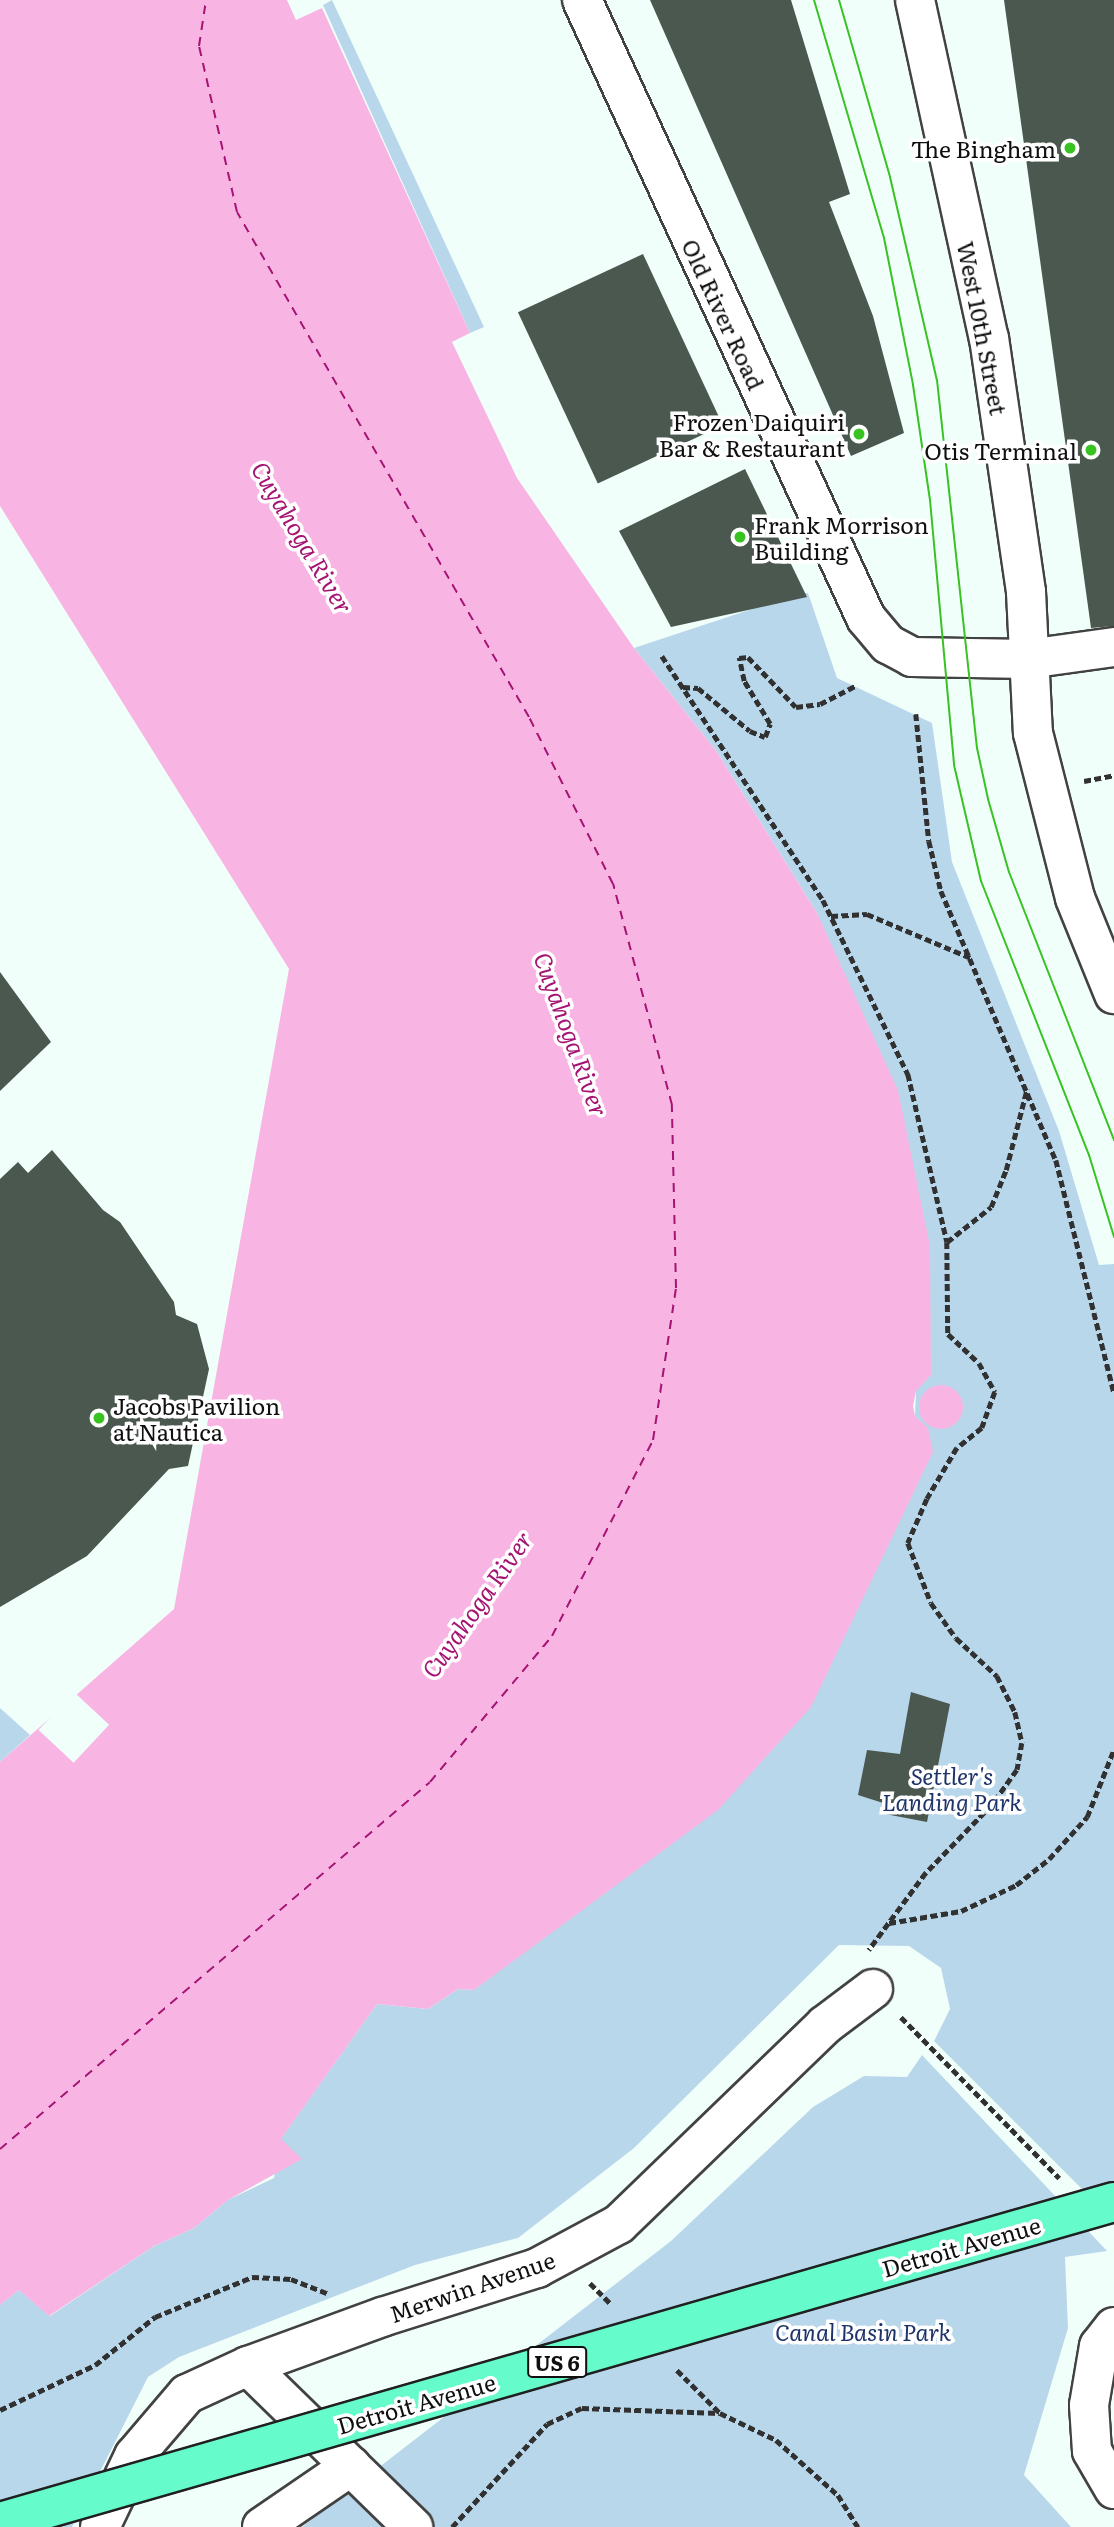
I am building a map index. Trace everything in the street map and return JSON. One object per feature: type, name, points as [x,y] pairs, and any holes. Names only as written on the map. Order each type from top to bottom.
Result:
[{"type":"main road","name":"Detroit Avenue","points":[[0,2522],[1114,2202]]},
{"type":"street","name":"Old River Road","points":[[582,0],[866,618],[888,644],[912,657],[1028,659],[1114,647]]},
{"type":"street","name":"West 10th Street","points":[[915,0],[989,338],[1026,592],[1030,718],[1051,817],[1075,898],[1114,994]]},
{"type":"street","name":"Merwin Avenue","points":[[100,2527],[134,2456],[187,2394],[248,2366],[537,2268],[619,2224],[825,2025],[873,1989]]},
{"type":"street","points":[[1114,2327],[1099,2346],[1089,2405],[1092,2451],[1114,2489]]},
{"type":"street","points":[[248,2366],[413,2527]]},
{"type":"street","points":[[262,2527],[351,2466]]},
{"type":"path","points":[[662,656],[831,916],[908,1074],[947,1242],[948,1334],[979,1363],[995,1392],[982,1429],[957,1448],[927,1499],[908,1543],[931,1603],[956,1638],[997,1676],[1015,1712],[1022,1743],[1017,1770],[992,1805],[926,1873],[888,1923],[961,1911],[1016,1885],[1049,1859],[1087,1818],[1114,1749]]},
{"type":"path","points":[[682,687],[698,688],[750,732],[765,737],[770,724],[744,681],[739,659],[748,657],[796,706],[820,704],[858,685]]},
{"type":"path","points":[[916,714],[929,841],[941,891],[1028,1088],[1056,1160],[1114,1392]]},
{"type":"path","points":[[1083,781],[1114,775]]},
{"type":"path","points":[[831,916],[867,914],[972,958]]},
{"type":"path","points":[[947,1242],[990,1207],[1006,1170],[1028,1088]]},
{"type":"path","points":[[873,1989],[1067,2186]]},
{"type":"path","points":[[0,2410],[94,2365],[155,2318],[252,2277],[291,2279],[342,2300]]},
{"type":"path","points":[[454,2525],[547,2424],[582,2408],[645,2407],[720,2413],[776,2440],[838,2494],[858,2527]]},
{"type":"green space","points":[[332,0],[484,327],[470,333],[323,5]]},
{"type":"green space","name":"Settler's Landing Park","points":[[800,593],[808,593],[837,678],[932,723],[952,862],[1059,1131],[1099,1265],[1114,1264],[1114,2221],[934,2041],[950,2009],[941,1968],[909,1946],[839,1945],[634,2148],[518,2238],[415,2265],[179,2357],[148,2377],[72,2527],[0,2527],[0,2305],[19,2290],[50,2316],[154,2246],[194,2228],[228,2200],[274,2178],[280,2140],[377,2004],[428,2009],[458,1989],[474,1990],[568,1917],[928,1429],[915,1416],[916,1391],[817,913],[717,752],[634,648]]},
{"type":"green space","points":[[0,1708],[30,1735],[0,1762]]},
{"type":"green space","name":"Canal Basin Park","points":[[922,2055],[1107,2251],[1065,2257],[1068,2328],[1024,2475],[1071,2527],[302,2527],[671,2241],[813,2107],[864,2076],[907,2077]]},
{"type":"water","name":"Cuyahoga River","points":[[0,0],[287,0],[296,20],[322,8],[470,333],[452,342],[517,478],[634,648],[717,752],[817,913],[898,1090],[930,1246],[931,1375],[916,1391],[913,1406],[915,1416],[928,1428],[933,1452],[811,1707],[718,1810],[474,1990],[458,1989],[428,2009],[377,2004],[281,2139],[302,2159],[228,2200],[194,2228],[154,2246],[49,2316],[19,2290],[0,2305],[0,1762],[174,1609],[289,969],[0,506]]},
{"type":"water","points":[[941,1385],[957,1391],[963,1407],[957,1423],[941,1429],[925,1423],[919,1407],[925,1391]]},
{"type":"pier","points":[[74,1692],[109,1725],[74,1763],[39,1730]]},
{"type":"building","points":[[650,0],[791,0],[850,194],[829,202],[873,316],[904,433],[851,456]]},
{"type":"building","name":"The Bingham","points":[[1004,0],[1114,0],[1114,626],[1091,628]]},
{"type":"building","points":[[643,254],[723,425],[598,484],[518,312]]},
{"type":"building","name":"Frank Morrison Building","points":[[745,469],[807,597],[671,627],[619,531]]},
{"type":"building","points":[[0,972],[51,1042],[0,1091]]},
{"type":"building","name":"Jacobs Pavilion at Nautica","points":[[52,1150],[103,1210],[120,1222],[174,1302],[176,1315],[197,1324],[209,1369],[188,1466],[169,1469],[87,1556],[0,1607],[0,1179],[18,1162],[28,1173]]},
{"type":"building","points":[[911,1692],[950,1704],[927,1822],[880,1813],[883,1803],[858,1795],[867,1750],[900,1754]]},
{"type":"ferry route","points":[[0,2149],[430,1782],[552,1636],[653,1440],[676,1288],[672,1105],[613,884],[529,717],[237,212],[199,46],[206,0]]},
{"type":"tram line","points":[[814,0],[884,238],[913,385],[930,500],[954,765],[981,881],[1089,1155],[1114,1237]]},
{"type":"tram line","points":[[839,0],[890,177],[937,380],[977,748],[988,799],[1009,872],[1114,1140]]},
{"type":"place","name":"The Bingham","points":[[1070,148]]},
{"type":"place","name":"Frozen Daiquiri Bar & Restaurant","points":[[859,434]]},
{"type":"place","name":"Otis Terminal","points":[[1091,450]]},
{"type":"place","name":"Frank Morrison Building","points":[[740,537]]},
{"type":"place","name":"Jacobs Pavilion at Nautica","points":[[99,1418]]}]
